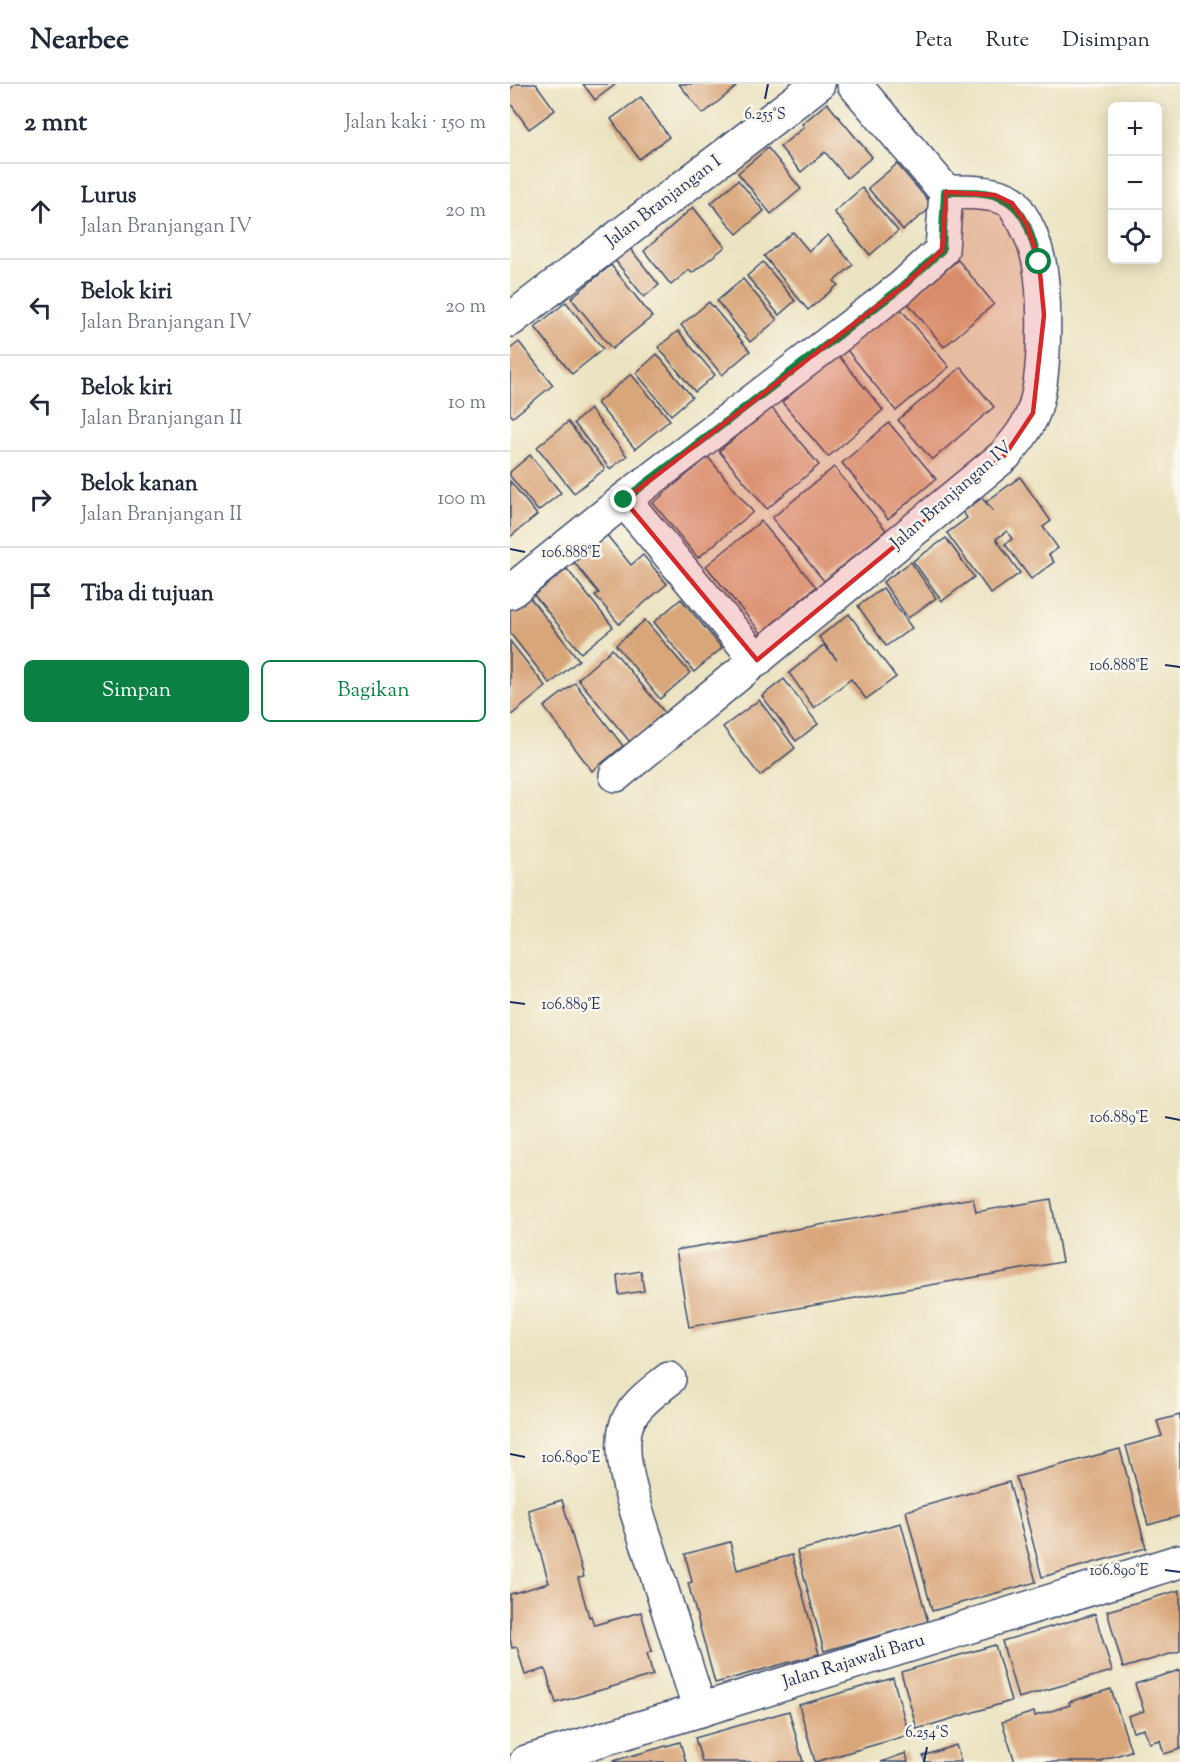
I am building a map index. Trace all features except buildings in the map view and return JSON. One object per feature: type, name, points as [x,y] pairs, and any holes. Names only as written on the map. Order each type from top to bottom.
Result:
[{"type":"street","name":"Jalan Branjangan I","points":[[510,320],[818,84]]},
{"type":"street","points":[[510,592],[624,500],[902,287],[942,250],[945,192],[854,84]]},
{"type":"street","name":"Jalan Branjangan IV","points":[[616,775],[1005,455],[1022,436],[1033,413],[1039,388],[1044,315],[1039,262],[1027,224],[1012,203],[995,195],[945,192]]},
{"type":"street","points":[[624,500],[757,660]]},
{"type":"street","points":[[669,1379],[630,1416],[625,1429],[625,1467],[700,1710]]},
{"type":"street","name":"Jalan Rajawali Baru","points":[[526,1762],[1180,1561]]},
{"type":"highlighted area","points":[[946,192],[995,195],[1012,203],[1027,224],[1039,262],[1044,315],[1033,413],[1005,455],[757,660],[624,500],[902,287],[942,250]]},
{"type":"route","points":[[624,500],[902,287],[942,250],[945,192],[995,195],[1012,203],[1027,224],[1039,262]]}]
